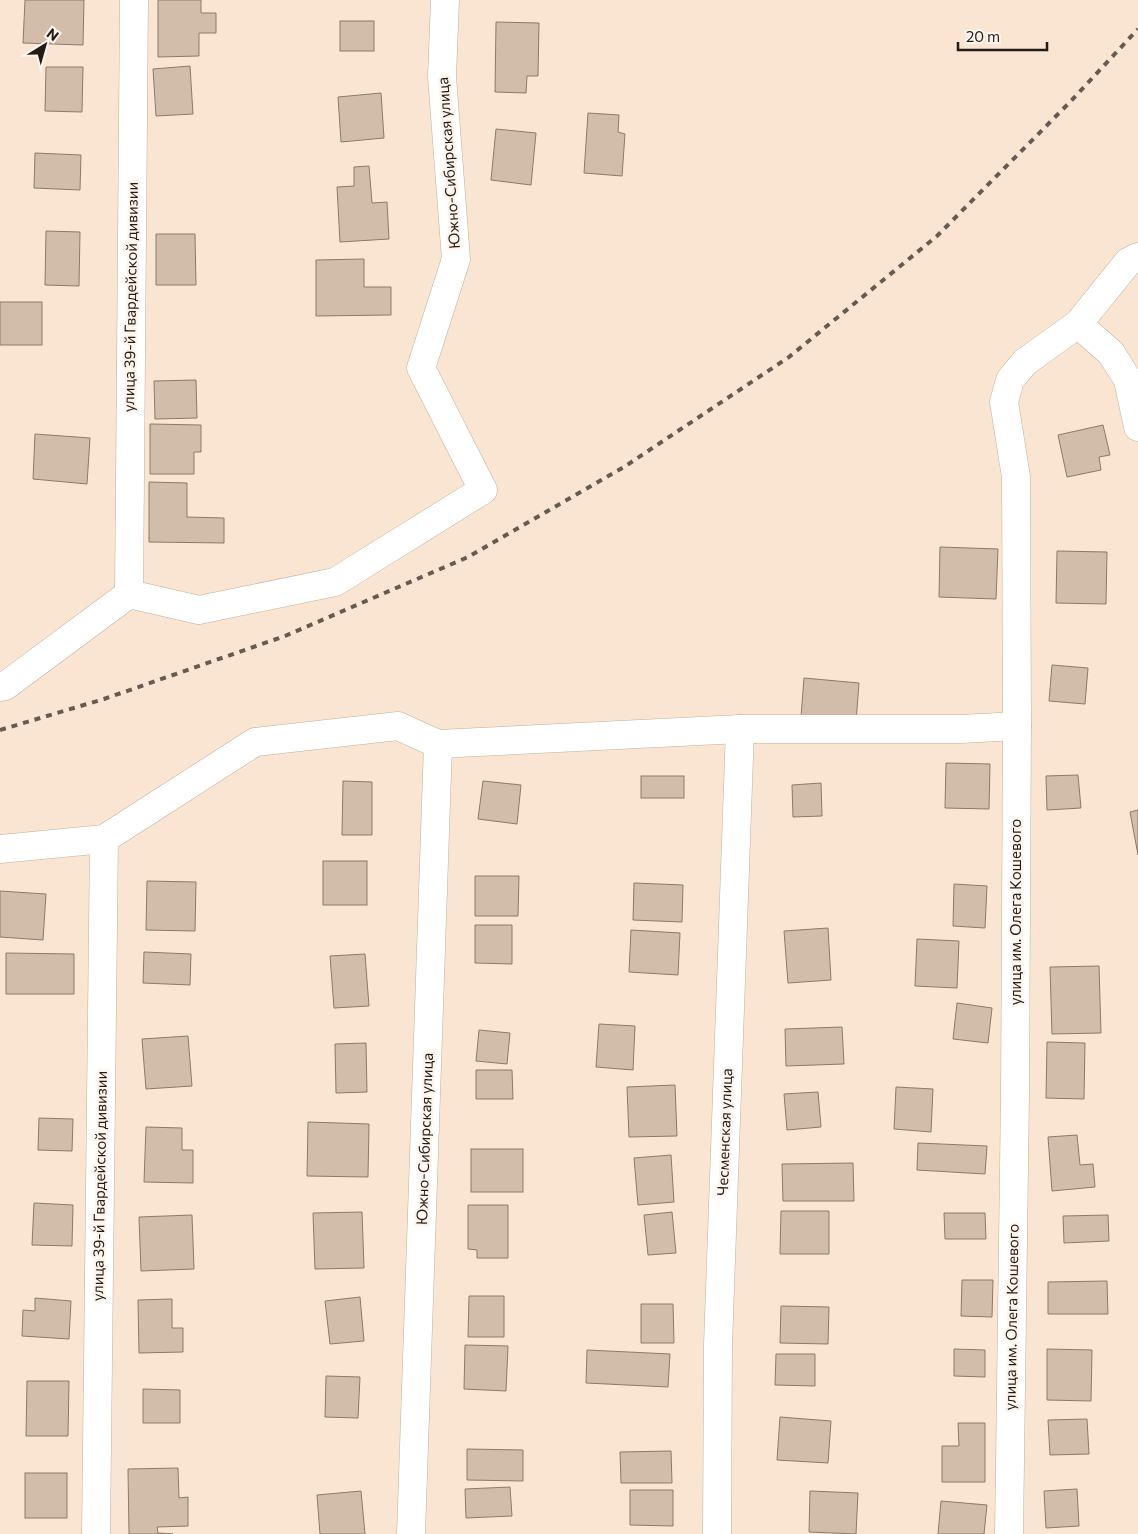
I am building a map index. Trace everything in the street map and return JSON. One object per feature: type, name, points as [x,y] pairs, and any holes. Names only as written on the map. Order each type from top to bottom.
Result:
[{"type":"street","name":"улица 39-й Гвардейской дивизии","points":[[129,594],[134,0]]},
{"type":"street","name":"Южно-Сибирская улица","points":[[129,594],[199,610],[336,582],[482,490],[421,368],[456,259],[442,77],[445,0]]},
{"type":"street","name":"улица им. Олега Кошевого","points":[[1009,1534],[1016,1085],[1018,726],[1016,478],[1004,402],[1010,380],[1025,362],[1078,324],[1128,262],[1138,257]]},
{"type":"street","points":[[1078,324],[1111,353],[1128,380],[1138,427]]},
{"type":"street","points":[[0,687],[5,686],[129,594]]},
{"type":"street","points":[[0,849],[104,839],[255,742],[398,726],[438,744],[740,729],[961,729],[1018,726]]},
{"type":"street","name":"Чесменская улица","points":[[717,1534],[718,1345],[740,729]]},
{"type":"street","name":"Южно-Сибирская улица","points":[[412,1534],[438,744]]},
{"type":"street","name":"улица 39-й Гвардейской дивизии","points":[[96,1534],[104,839]]},
{"type":"building","points":[[25,0],[84,0],[83,45],[23,43]]},
{"type":"building","points":[[158,0],[201,0],[201,13],[216,13],[216,33],[199,33],[199,56],[158,57]]},
{"type":"building","points":[[340,21],[374,21],[374,51],[340,51]]},
{"type":"building","points":[[496,22],[539,23],[538,76],[527,76],[526,93],[495,92]]},
{"type":"building","points":[[190,66],[193,114],[156,116],[153,69]]},
{"type":"building","points":[[46,67],[83,67],[82,112],[45,111]]},
{"type":"building","points":[[381,93],[384,138],[341,142],[338,97]]},
{"type":"building","points":[[588,113],[619,115],[618,132],[625,134],[622,176],[584,173]]},
{"type":"building","points":[[496,129],[536,133],[531,185],[491,180]]},
{"type":"building","points":[[35,153],[81,155],[80,190],[34,188]]},
{"type":"building","points":[[369,166],[372,203],[387,202],[389,239],[340,242],[337,187],[354,186],[354,167]]},
{"type":"building","points":[[46,231],[80,232],[79,286],[45,285]]},
{"type":"building","points":[[156,234],[195,234],[196,285],[156,285]]},
{"type":"building","points":[[364,259],[364,287],[391,287],[391,315],[316,316],[316,260]]},
{"type":"building","points":[[0,302],[42,302],[42,345],[0,345]]},
{"type":"building","points":[[196,380],[197,418],[155,419],[154,381]]},
{"type":"building","points":[[150,424],[201,425],[201,452],[194,452],[194,474],[150,474]]},
{"type":"building","points":[[1103,425],[1110,455],[1099,457],[1101,470],[1067,477],[1058,435]]},
{"type":"building","points":[[35,434],[90,438],[87,484],[33,479]]},
{"type":"building","points":[[149,482],[187,483],[187,517],[224,518],[224,543],[149,542]]},
{"type":"building","points":[[940,547],[998,549],[996,599],[939,597]]},
{"type":"building","points":[[1057,551],[1107,552],[1106,604],[1056,603]]},
{"type":"building","points":[[1052,665],[1088,668],[1085,704],[1049,701]]},
{"type":"building","points":[[804,678],[859,683],[856,722],[801,717]]},
{"type":"building","points":[[946,763],[990,764],[989,809],[945,808]]},
{"type":"building","points":[[1078,775],[1081,808],[1047,810],[1046,776]]},
{"type":"building","points":[[641,776],[684,776],[684,798],[641,798]]},
{"type":"building","points":[[343,781],[372,782],[372,835],[342,835]]},
{"type":"building","points":[[483,781],[521,785],[517,824],[478,819]]},
{"type":"building","points":[[821,783],[822,816],[793,817],[792,785]]},
{"type":"building","points":[[1138,810],[1138,855],[1130,812]]},
{"type":"building","points":[[323,861],[367,861],[367,905],[323,905]]},
{"type":"building","points":[[475,876],[519,876],[518,916],[475,916]]},
{"type":"building","points":[[147,881],[196,882],[195,931],[146,930]]},
{"type":"building","points":[[634,883],[683,885],[682,922],[633,920]]},
{"type":"building","points":[[954,884],[987,886],[985,928],[953,926]]},
{"type":"building","points":[[0,891],[46,894],[43,940],[0,937]]},
{"type":"building","points":[[475,925],[512,925],[512,964],[475,963]]},
{"type":"building","points":[[828,928],[831,980],[788,983],[784,931]]},
{"type":"building","points":[[631,930],[680,933],[678,975],[629,972]]},
{"type":"building","points":[[917,939],[959,941],[957,988],[915,986]]},
{"type":"building","points":[[144,952],[191,954],[190,985],[143,983]]},
{"type":"building","points":[[6,953],[74,954],[74,994],[6,994]]},
{"type":"building","points":[[365,954],[369,1006],[334,1008],[330,956]]},
{"type":"building","points":[[1099,966],[1101,1033],[1052,1034],[1050,967]]},
{"type":"building","points":[[957,1003],[992,1008],[988,1043],[953,1039]]},
{"type":"building","points":[[599,1024],[635,1026],[633,1070],[596,1067]]},
{"type":"building","points":[[842,1027],[844,1064],[786,1066],[785,1029]]},
{"type":"building","points":[[479,1030],[510,1033],[507,1064],[476,1061]]},
{"type":"building","points":[[188,1036],[192,1086],[146,1089],[142,1039]]},
{"type":"building","points":[[1047,1042],[1085,1043],[1084,1099],[1046,1098]]},
{"type":"building","points":[[366,1043],[367,1092],[336,1093],[335,1044]]},
{"type":"building","points":[[476,1070],[512,1070],[513,1099],[476,1099]]},
{"type":"building","points":[[675,1085],[677,1136],[629,1137],[627,1087]]},
{"type":"building","points":[[896,1087],[933,1089],[931,1132],[894,1129]]},
{"type":"building","points":[[818,1092],[821,1127],[787,1130],[784,1094]]},
{"type":"building","points":[[39,1118],[73,1119],[72,1151],[38,1150]]},
{"type":"building","points":[[308,1122],[369,1124],[368,1177],[307,1176]]},
{"type":"building","points":[[146,1127],[182,1128],[182,1150],[193,1150],[193,1183],[144,1182]]},
{"type":"building","points":[[1077,1135],[1080,1165],[1093,1164],[1095,1187],[1052,1191],[1048,1137]]},
{"type":"building","points":[[918,1143],[987,1146],[985,1174],[917,1170]]},
{"type":"building","points":[[471,1149],[523,1149],[523,1192],[471,1192]]},
{"type":"building","points":[[671,1155],[674,1202],[638,1205],[634,1158]]},
{"type":"building","points":[[853,1163],[854,1201],[783,1201],[782,1164]]},
{"type":"building","points":[[34,1203],[73,1205],[72,1246],[32,1245]]},
{"type":"building","points":[[468,1205],[508,1205],[508,1258],[477,1258],[477,1250],[468,1249]]},
{"type":"building","points":[[781,1211],[829,1211],[829,1254],[780,1254]]},
{"type":"building","points":[[362,1212],[364,1268],[315,1269],[313,1213]]},
{"type":"building","points":[[672,1212],[676,1253],[648,1255],[644,1215]]},
{"type":"building","points":[[944,1213],[985,1213],[986,1239],[945,1239]]},
{"type":"building","points":[[192,1215],[194,1269],[141,1271],[139,1217]]},
{"type":"building","points":[[1108,1215],[1109,1241],[1064,1243],[1063,1216]]},
{"type":"building","points":[[962,1280],[993,1280],[992,1317],[961,1316]]},
{"type":"building","points":[[1107,1281],[1108,1314],[1048,1314],[1048,1282]]},
{"type":"building","points":[[469,1296],[504,1296],[504,1337],[468,1337]]},
{"type":"building","points":[[360,1297],[364,1341],[330,1344],[325,1301]]},
{"type":"building","points":[[35,1298],[71,1301],[69,1339],[22,1336],[23,1310],[35,1311]]},
{"type":"building","points":[[172,1299],[172,1328],[183,1328],[183,1352],[139,1353],[138,1300]]},
{"type":"building","points":[[641,1304],[673,1304],[674,1343],[641,1343]]},
{"type":"building","points":[[781,1306],[829,1307],[828,1344],[780,1343]]},
{"type":"building","points":[[465,1345],[508,1346],[506,1391],[464,1389]]},
{"type":"building","points":[[954,1349],[985,1350],[985,1377],[954,1376]]},
{"type":"building","points":[[1047,1349],[1092,1350],[1091,1401],[1047,1400]]},
{"type":"building","points":[[587,1350],[670,1354],[668,1387],[586,1383]]},
{"type":"building","points":[[776,1354],[815,1354],[815,1386],[775,1385]]},
{"type":"building","points":[[326,1376],[360,1377],[358,1418],[325,1417]]},
{"type":"building","points":[[27,1381],[69,1381],[68,1436],[26,1436]]},
{"type":"building","points":[[143,1389],[180,1390],[180,1423],[143,1423]]},
{"type":"building","points":[[780,1417],[831,1421],[828,1463],[777,1460]]},
{"type":"building","points":[[1087,1419],[1089,1454],[1050,1455],[1048,1420]]},
{"type":"building","points":[[958,1423],[985,1423],[985,1482],[942,1482],[942,1446],[959,1446]]},
{"type":"building","points":[[467,1449],[523,1450],[523,1481],[467,1480]]},
{"type":"building","points":[[671,1451],[672,1483],[621,1483],[620,1452]]},
{"type":"building","points":[[178,1468],[179,1498],[188,1497],[188,1526],[157,1527],[158,1533],[173,1534],[129,1534],[128,1469]]},
{"type":"building","points":[[25,1473],[67,1473],[67,1518],[25,1518]]},
{"type":"building","points":[[510,1487],[512,1516],[466,1518],[465,1489]]},
{"type":"building","points":[[1077,1489],[1079,1526],[1046,1528],[1044,1491]]},
{"type":"building","points":[[630,1490],[673,1490],[673,1526],[630,1525]]},
{"type":"building","points":[[361,1491],[365,1534],[320,1534],[317,1495]]},
{"type":"building","points":[[810,1491],[858,1493],[856,1534],[809,1532]]},
{"type":"building","points":[[941,1501],[987,1505],[984,1534],[938,1534]]},
{"type":"railway","points":[[0,730],[104,699],[285,636],[468,557],[624,467],[789,357],[937,236],[1071,101],[1138,29]]}]
